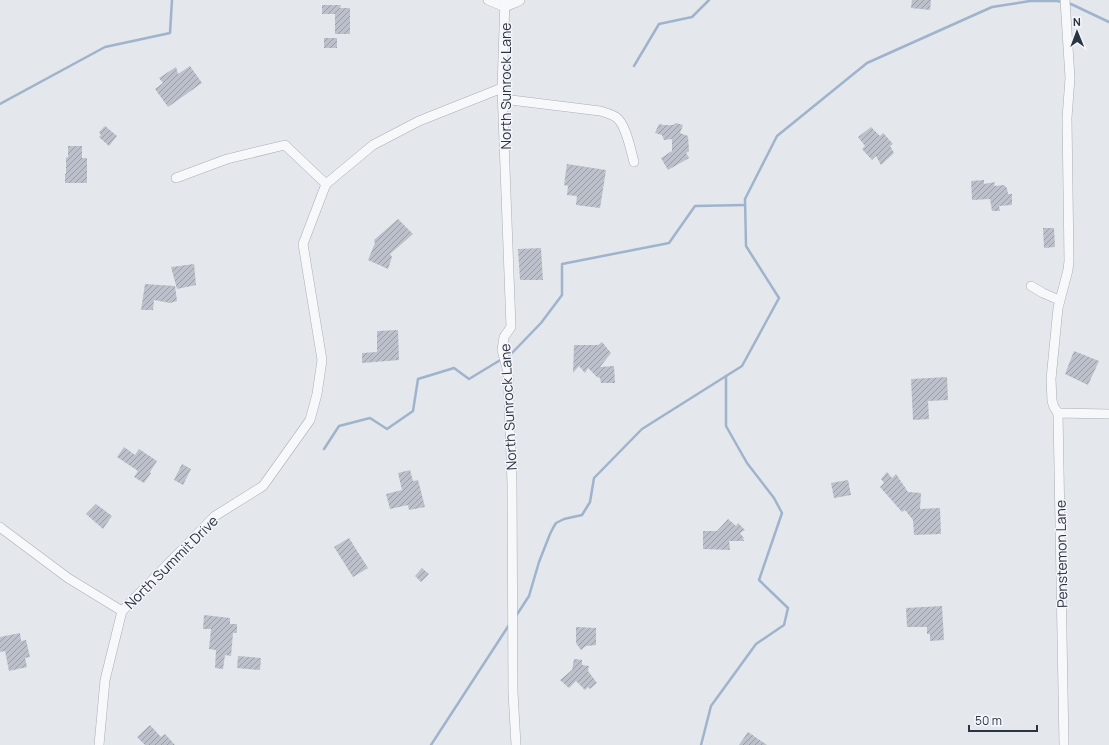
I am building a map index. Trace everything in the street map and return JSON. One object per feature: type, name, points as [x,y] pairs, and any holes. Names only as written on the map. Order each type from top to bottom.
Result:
[{"type":"street","points":[[488,0],[504,3],[520,0]]},
{"type":"street","name":"Penstemon Lane","points":[[1064,745],[1058,413],[1052,401],[1051,379],[1059,300],[1068,270],[1069,261],[1067,118],[1070,78],[1066,0]]},
{"type":"street","name":"North Sunrock Lane","points":[[504,3],[502,88],[511,327],[504,337],[502,350],[508,372],[512,484],[513,692],[516,745]]},
{"type":"street","name":"North Summit Drive","points":[[99,745],[105,680],[122,611],[215,516],[263,486],[310,420],[317,394],[322,360],[303,244],[326,184],[372,145],[419,121],[502,88]]},
{"type":"street","points":[[503,99],[600,111],[611,114],[619,119],[625,128],[634,162]]},
{"type":"street","points":[[176,178],[228,159],[285,145],[326,184]]},
{"type":"street","points":[[1031,286],[1059,300]]},
{"type":"street","points":[[1058,413],[1109,414]]},
{"type":"street","points":[[0,527],[68,578],[122,611]]},
{"type":"building","points":[[912,0],[931,0],[930,10],[911,8]]},
{"type":"building","points":[[322,5],[341,5],[340,8],[350,8],[350,34],[335,34],[335,14],[322,14]]},
{"type":"building","points":[[324,38],[337,38],[337,48],[324,48]]},
{"type":"building","points":[[190,66],[202,83],[168,107],[155,89],[163,83],[159,78],[176,67],[178,74]]},
{"type":"building","points":[[676,123],[683,125],[680,133],[688,136],[689,151],[686,153],[689,158],[668,170],[661,158],[672,151],[672,139],[664,140],[662,135],[655,133],[659,124],[673,125]]},
{"type":"building","points":[[105,126],[117,136],[109,146],[99,137],[101,135],[99,132]]},
{"type":"building","points":[[871,127],[880,136],[883,133],[893,144],[890,146],[894,153],[881,165],[876,156],[872,160],[862,149],[865,146],[858,137]]},
{"type":"building","points":[[68,146],[82,146],[82,158],[87,158],[87,183],[65,183]]},
{"type":"building","points":[[567,164],[606,170],[600,208],[576,205],[577,196],[567,195],[568,186],[564,185]]},
{"type":"building","points":[[984,180],[984,184],[995,182],[994,186],[1004,185],[1007,188],[1008,194],[1012,194],[1012,205],[999,206],[1000,211],[992,211],[990,199],[972,200],[971,181]]},
{"type":"building","points":[[398,219],[413,234],[390,254],[392,257],[388,269],[368,260],[375,243],[374,240]]},
{"type":"building","points":[[1043,228],[1054,228],[1055,247],[1044,248]]},
{"type":"building","points":[[541,248],[543,280],[520,280],[518,249]]},
{"type":"building","points":[[194,264],[196,285],[177,289],[171,267]]},
{"type":"building","points":[[145,284],[175,286],[177,301],[170,303],[154,300],[153,310],[141,310]]},
{"type":"building","points":[[398,330],[399,360],[362,363],[362,353],[377,352],[377,331]]},
{"type":"building","points":[[602,342],[611,353],[600,367],[614,366],[615,383],[601,383],[600,378],[588,368],[585,373],[579,366],[573,373],[574,345],[598,345]]},
{"type":"building","points":[[1074,351],[1099,361],[1088,385],[1065,374]]},
{"type":"building","points":[[947,377],[948,400],[928,401],[929,419],[913,420],[911,379]]},
{"type":"building","points":[[124,447],[135,455],[139,449],[157,461],[144,483],[134,477],[138,471],[117,457]]},
{"type":"building","points":[[182,464],[191,469],[183,485],[174,480]]},
{"type":"building","points":[[410,470],[413,481],[418,480],[425,507],[409,510],[408,505],[390,509],[386,494],[402,490],[398,473]]},
{"type":"building","points":[[887,472],[892,478],[896,474],[908,492],[921,493],[920,509],[940,508],[941,534],[914,535],[913,520],[905,510],[902,512],[880,487],[884,483],[881,479]]},
{"type":"building","points":[[848,480],[851,495],[834,498],[831,483]]},
{"type":"building","points":[[96,504],[112,516],[103,529],[86,514]]},
{"type":"building","points":[[728,519],[736,526],[738,523],[745,530],[740,533],[744,538],[744,541],[729,541],[730,550],[703,549],[703,531],[717,531]]},
{"type":"building","points":[[349,538],[368,568],[353,577],[334,547]]},
{"type":"building","points":[[422,568],[429,574],[421,582],[415,576]]},
{"type":"building","points":[[942,606],[944,640],[930,641],[930,634],[927,634],[927,627],[907,627],[906,608]]},
{"type":"building","points":[[204,615],[230,618],[230,624],[237,624],[237,633],[233,633],[231,656],[225,655],[223,669],[215,668],[216,650],[209,649],[211,629],[203,629]]},
{"type":"building","points":[[576,627],[596,628],[596,645],[586,646],[581,650],[576,643]]},
{"type":"building","points":[[20,633],[21,641],[26,640],[30,657],[25,658],[27,667],[9,671],[5,651],[0,652],[0,637]]},
{"type":"building","points":[[238,656],[261,658],[260,670],[237,668]]},
{"type":"building","points":[[574,659],[582,660],[582,665],[589,666],[588,671],[597,683],[590,689],[588,687],[585,690],[576,681],[569,688],[560,680],[572,670]]},
{"type":"building","points":[[150,725],[161,737],[165,734],[175,745],[145,745],[137,737]]},
{"type":"building","points":[[748,732],[767,745],[739,745]]},
{"type":"waterway","points":[[0,104],[105,47],[170,33],[172,0]]},
{"type":"waterway","points":[[634,66],[659,24],[692,17],[709,0]]},
{"type":"waterway","points":[[516,616],[529,596],[539,562],[556,523],[564,519],[582,515],[590,502],[594,478],[642,429],[742,366],[779,298],[746,246],[745,199],[777,136],[867,63],[992,7],[1030,1],[1057,1],[1071,4],[1109,22]]},
{"type":"waterway","points":[[506,356],[512,353],[541,323],[562,295],[562,264],[669,243],[695,206],[745,205]]},
{"type":"waterway","points":[[324,449],[339,426],[370,418],[387,429],[413,411],[418,379],[454,368],[469,379],[502,359]]},
{"type":"waterway","points":[[701,745],[711,706],[756,644],[784,625],[788,608],[759,580],[782,513],[774,498],[747,463],[726,426],[726,376]]},
{"type":"waterway","points":[[431,745],[509,625]]}]
